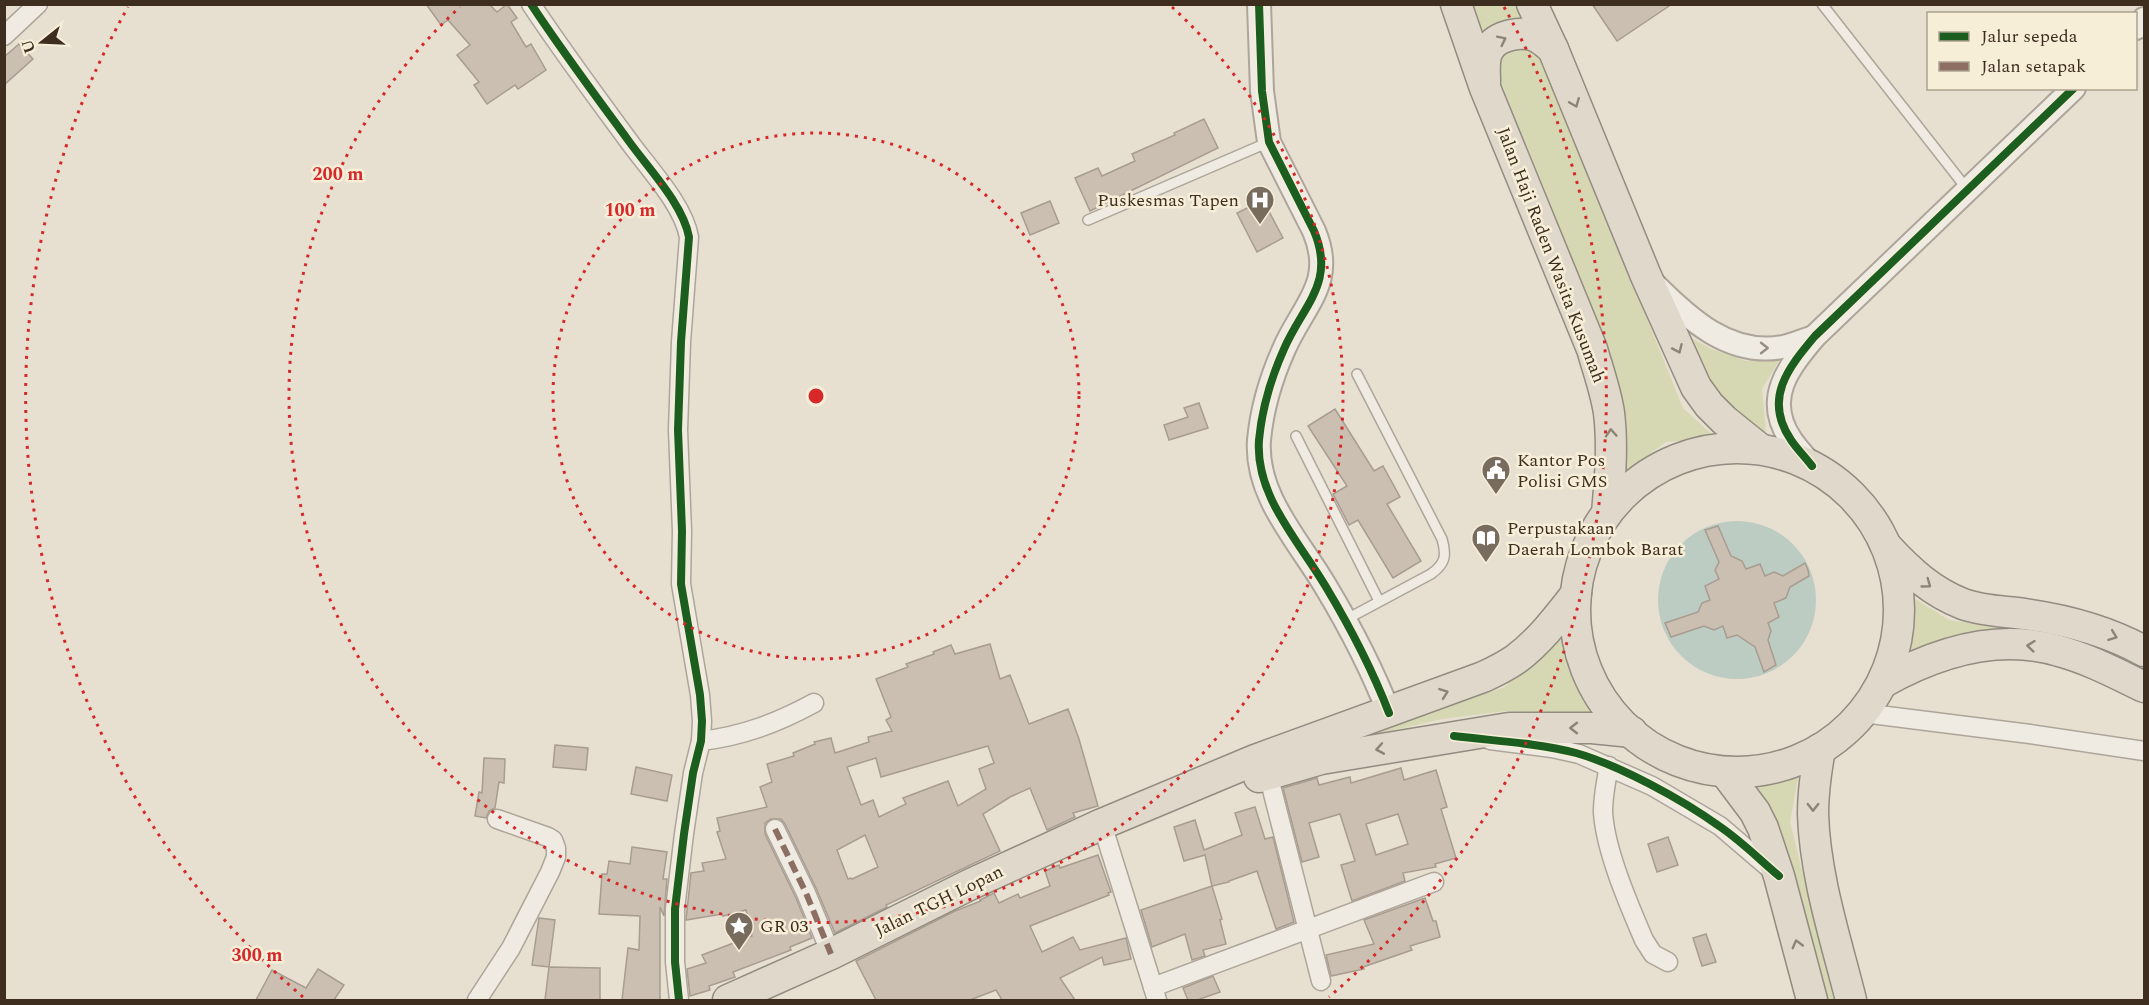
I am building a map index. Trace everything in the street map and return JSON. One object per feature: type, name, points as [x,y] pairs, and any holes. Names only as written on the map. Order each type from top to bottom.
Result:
[{"type":"highway","name":"Jalan Haji Raden Wasita Kusumah","points":[[1456,4],[1485,88],[1592,349],[1609,411],[1612,458],[1607,513]]},
{"type":"highway","points":[[1532,4],[1553,49],[1646,276],[1696,387],[1724,420],[1760,449]]},
{"type":"highway","points":[[1485,88],[1486,56],[1488,49],[1497,41],[1510,35],[1530,34],[1553,49]]},
{"type":"highway","points":[[1885,544],[1898,590],[1897,638],[1882,683],[1863,713],[1837,738],[1807,757],[1767,770],[1725,772],[1696,767],[1669,757],[1643,742],[1622,724],[1604,702],[1590,677],[1580,650],[1576,622],[1576,594],[1586,551],[1607,513],[1638,481],[1675,459],[1717,448],[1760,449],[1787,455],[1812,466],[1842,486],[1867,513],[1885,544],[1908,569],[1929,587],[1964,604],[1981,609],[2067,621],[2116,637],[2145,651]]},
{"type":"highway","points":[[1152,805],[1268,774],[1389,713],[1465,685],[1515,660],[1551,625],[1576,594]]},
{"type":"highway","points":[[1882,683],[1907,669],[1945,654],[2001,645],[2058,650],[2145,687]]},
{"type":"highway","points":[[1152,805],[1233,769],[1318,748],[1454,736],[1509,728],[1592,728],[1632,732]]},
{"type":"highway","points":[[1820,749],[1814,788],[1815,838],[1834,933],[1851,1000]]},
{"type":"highway","points":[[1725,772],[1755,812],[1763,828],[1779,876],[1812,1000]]},
{"type":"highway","name":"Jalan TGH Lopan","points":[[737,999],[969,885],[1152,805]]},
{"type":"street","points":[[4,36],[38,4]]},
{"type":"street","points":[[531,4],[565,56],[669,195],[688,231],[689,258],[681,342],[678,430],[682,531],[681,584],[700,695],[701,741],[684,834],[675,909],[675,962],[679,1000]]},
{"type":"street","points":[[1259,4],[1262,91],[1269,142],[1314,231],[1319,244],[1322,265],[1315,292],[1286,346],[1272,379],[1262,414],[1258,455],[1261,472],[1270,498],[1345,620],[1389,713]]},
{"type":"street","points":[[1812,466],[1790,439],[1782,422],[1778,395],[1790,368],[1815,336],[2072,90]]},
{"type":"street","points":[[1646,276],[1679,309],[1697,323],[1733,342],[1752,348],[1767,349],[1785,347],[1815,336]]},
{"type":"street","points":[[701,741],[729,737],[765,727],[814,703]]},
{"type":"street","points":[[1863,713],[2030,734],[2145,752]]},
{"type":"street","points":[[1454,736],[1552,748],[1579,754],[1610,766],[1652,786],[1719,826],[1779,876]]},
{"type":"street","points":[[1610,766],[1604,792],[1603,813],[1606,835],[1644,940],[1653,954],[1668,962]]},
{"type":"street","points":[[1268,774],[1321,981]]},
{"type":"street","points":[[477,1000],[511,948],[550,872],[556,852],[555,843],[548,837],[498,819]]},
{"type":"street","points":[[1102,825],[1155,994],[1309,928],[1434,882]]},
{"type":"street","points":[[775,829],[806,893],[831,954]]},
{"type":"lane","points":[[1822,4],[1969,191]]},
{"type":"lane","points":[[1088,220],[1269,142]]},
{"type":"lane","points":[[1345,620],[1431,574],[1442,565],[1446,555],[1442,539],[1357,374]]},
{"type":"lane","points":[[1296,436],[1379,601]]},
{"type":"green space","points":[[1465,5],[1527,5],[1536,20],[1525,19],[1502,24],[1478,47]]},
{"type":"green space","points":[[1496,47],[1537,47],[1683,408],[1717,439],[1666,442],[1626,471],[1625,421],[1608,365],[1488,66]]},
{"type":"green space","points":[[1678,330],[1711,349],[1746,361],[1782,356],[1762,389],[1766,432],[1714,410]]},
{"type":"green space","points":[[1909,595],[1949,620],[2085,642],[2144,669],[2144,685],[2068,648],[1949,636],[1904,657]]},
{"type":"green space","points":[[1563,619],[1567,661],[1583,696],[1600,716],[1506,711],[1442,719],[1331,745],[1328,738],[1442,708],[1505,687]]},
{"type":"green space","points":[[1799,773],[1790,822],[1834,1000],[1819,1000],[1745,782],[1774,781]]},
{"type":"shaded area","points":[[1737,521],[1767,527],[1793,544],[1810,570],[1816,600],[1810,630],[1793,656],[1767,673],[1737,679],[1707,673],[1681,656],[1664,630],[1658,600],[1664,570],[1681,544],[1707,527]]},
{"type":"building","points":[[426,4],[489,4],[497,12],[507,4],[517,18],[511,22],[526,47],[531,44],[546,70],[518,89],[515,85],[487,104],[474,85],[479,82],[457,55],[470,45],[448,20],[441,25]]},
{"type":"building","points":[[1592,4],[1672,4],[1617,41]]},
{"type":"building","points":[[19,44],[33,59],[4,85],[4,57]]},
{"type":"building","points":[[1204,119],[1218,148],[1090,211],[1075,178],[1098,168],[1102,176],[1135,161],[1132,154]]},
{"type":"building","name":"Puskesmas Tapen","points":[[1263,200],[1283,238],[1257,252],[1237,213]]},
{"type":"building","points":[[1050,201],[1059,223],[1030,235],[1021,213]]},
{"type":"building","points":[[1199,403],[1208,428],[1169,440],[1164,425],[1188,417],[1184,408]]},
{"type":"building","points":[[1335,409],[1374,471],[1383,466],[1400,497],[1387,504],[1421,561],[1393,578],[1358,520],[1349,525],[1333,494],[1347,486],[1308,426]]},
{"type":"building","points":[[1718,526],[1731,556],[1742,561],[1746,569],[1760,564],[1765,576],[1774,572],[1783,576],[1805,563],[1808,570],[1809,576],[1790,587],[1786,598],[1774,603],[1779,617],[1768,623],[1771,631],[1768,640],[1776,665],[1764,672],[1755,647],[1737,635],[1727,638],[1723,626],[1714,630],[1704,626],[1671,637],[1665,623],[1698,612],[1702,603],[1710,600],[1705,586],[1719,579],[1715,570],[1719,562],[1705,530]]},
{"type":"building","points":[[990,644],[1000,679],[1010,675],[1029,724],[1068,709],[1098,806],[1073,813],[1075,817],[1047,830],[1030,788],[1010,797],[983,814],[1000,851],[886,905],[887,907],[835,933],[785,824],[781,819],[771,819],[765,823],[765,834],[796,898],[812,938],[790,947],[791,950],[733,972],[735,977],[709,986],[710,990],[690,996],[687,969],[706,963],[702,955],[752,936],[746,910],[723,916],[722,914],[686,920],[691,873],[704,871],[702,863],[726,859],[717,832],[720,831],[717,818],[767,807],[760,787],[772,782],[767,764],[794,756],[793,753],[815,744],[814,742],[831,738],[835,753],[869,742],[868,737],[892,731],[886,720],[891,717],[876,679],[908,667],[906,664],[951,645],[955,654]],"holes":[[[988,746],[994,763],[979,769],[986,789],[958,806],[948,781],[903,798],[906,804],[879,817],[873,800],[861,805],[847,767],[876,758],[881,777]],[[865,835],[878,867],[848,879],[837,850]]]},
{"type":"building","points":[[555,745],[588,748],[586,770],[553,767]]},
{"type":"building","points":[[484,758],[505,759],[504,783],[499,782],[495,808],[489,811],[486,818],[475,816],[479,792],[482,793]]},
{"type":"building","points":[[636,767],[672,775],[667,801],[631,794]]},
{"type":"building","points":[[1401,768],[1404,780],[1436,770],[1447,807],[1441,809],[1456,858],[1435,864],[1436,867],[1403,873],[1405,881],[1352,901],[1341,865],[1355,861],[1340,814],[1309,823],[1319,857],[1302,862],[1283,788],[1317,778],[1319,785],[1350,777],[1351,783]],"holes":[[[1398,814],[1408,844],[1376,855],[1366,824]]]},
{"type":"building","points":[[1255,807],[1265,839],[1273,837],[1294,922],[1276,929],[1257,871],[1212,886],[1205,855],[1184,861],[1174,827],[1195,820],[1204,850],[1242,835],[1235,813]]},
{"type":"building","points":[[1668,837],[1678,865],[1657,872],[1648,844]]},
{"type":"building","points":[[632,847],[667,852],[663,879],[667,879],[664,916],[660,907],[660,1000],[622,1000],[628,948],[639,950],[640,916],[599,914],[602,874],[607,874],[609,861],[630,864]]},
{"type":"building","points":[[1098,855],[1111,892],[1108,893],[1109,895],[1030,926],[1042,952],[1073,937],[1080,950],[1126,938],[1131,959],[1104,965],[1102,957],[1060,978],[1075,1000],[1002,1000],[996,990],[970,1000],[876,1000],[856,961],[994,893],[999,903],[1018,894],[1020,898],[1050,886],[1045,871]]},
{"type":"building","points":[[1212,886],[1222,919],[1220,920],[1226,944],[1203,950],[1205,956],[1192,960],[1185,934],[1152,947],[1141,910]]},
{"type":"building","points":[[1425,898],[1433,921],[1436,921],[1440,937],[1410,946],[1412,950],[1363,967],[1364,969],[1331,976],[1326,955],[1374,944],[1364,920]]},
{"type":"building","points":[[539,918],[555,920],[549,967],[532,965]]},
{"type":"building","points":[[1706,934],[1716,962],[1702,966],[1693,938]]},
{"type":"building","points":[[549,967],[600,968],[600,1000],[545,1000]]},
{"type":"building","points":[[318,969],[344,985],[334,1000],[256,1000],[272,970],[306,988]]},
{"type":"building","points":[[1213,976],[1220,992],[1197,1000],[1188,1000],[1183,988]]},
{"type":"marked path","points":[[775,829],[806,893],[831,954]]},
{"type":"cycle path","points":[[531,4],[664,187],[680,212],[689,237],[681,342],[678,430],[682,531],[681,584],[700,695],[702,721],[701,741],[693,773],[675,909],[675,962],[679,1000]]},
{"type":"cycle path","points":[[1259,4],[1262,91],[1269,142],[1314,231],[1320,249],[1321,265],[1314,293],[1284,349],[1271,382],[1260,428],[1260,461],[1271,499],[1344,617],[1389,713]]},
{"type":"cycle path","points":[[1812,466],[1791,440],[1779,411],[1782,385],[1796,360],[1815,336],[2072,90]]},
{"type":"cycle path","points":[[1454,736],[1561,750],[1611,766],[1650,784],[1704,816],[1734,837],[1779,876]]},
{"type":"place","name":"Puskesmas Tapen","points":[[1260,226]]},
{"type":"place","name":"Kantor Pos Polisi GMS","points":[[1496,496]]},
{"type":"place","name":"Perpustakaan Daerah Lombok Barat","points":[[1486,564]]},
{"type":"place","name":"GR 03","points":[[739,952]]}]
